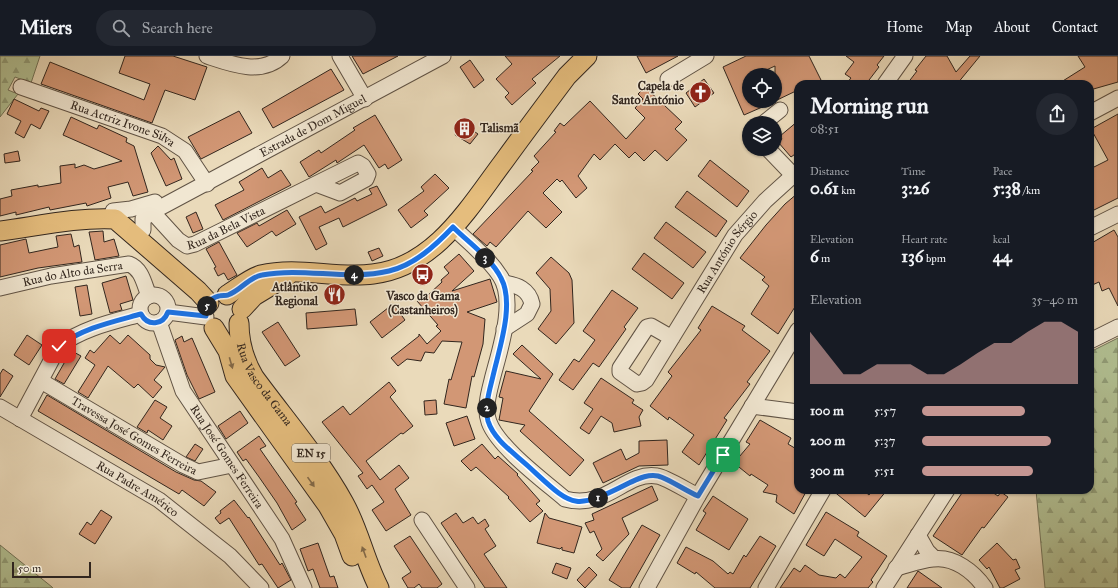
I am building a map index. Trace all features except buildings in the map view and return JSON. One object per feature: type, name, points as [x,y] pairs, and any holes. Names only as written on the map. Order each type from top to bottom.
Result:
[{"type":"main road","points":[[215,308],[260,275],[306,272],[360,276],[391,270],[422,255],[453,227],[567,76],[587,56]]},
{"type":"main road","name":"Estrada de Dom Miguel","points":[[56,223],[92,212],[113,211],[125,215],[204,283],[215,308]]},
{"type":"main road","name":"Estrada de Dom Miguel","points":[[0,231],[101,218],[115,219],[198,291],[215,308]]},
{"type":"main road","points":[[215,308],[225,332],[236,328],[241,316],[254,296],[269,285],[291,273]]},
{"type":"main road","points":[[215,308],[237,300],[241,316]]},
{"type":"main road","name":"Rua Vasco da Gama","points":[[215,308],[235,376],[328,506],[344,534],[364,588]]},
{"type":"main road","name":"Rua Vasco da Gama","points":[[241,316],[241,348],[247,365],[254,377],[329,479],[345,504],[356,527],[379,588]]},
{"type":"street","points":[[207,56],[234,65],[260,67],[269,64],[282,56]]},
{"type":"street","points":[[340,56],[365,99]]},
{"type":"street","name":"Estrada de Dom Miguel","points":[[113,211],[149,209],[167,198],[183,196],[443,56]]},
{"type":"street","points":[[668,79],[706,56]]},
{"type":"street","points":[[888,80],[905,56]]},
{"type":"street","name":"Rua Actriz Ivone Silva","points":[[20,87],[162,136],[185,151],[207,184]]},
{"type":"street","points":[[1094,111],[1118,98]]},
{"type":"street","points":[[773,116],[780,110]]},
{"type":"street","points":[[776,156],[794,171]]},
{"type":"street","name":"Rua António Sérgio","points":[[672,338],[735,235],[765,201],[794,175]]},
{"type":"street","name":"Rua da Bela Vista","points":[[149,209],[178,240],[187,246],[195,244],[316,184]]},
{"type":"street","points":[[143,230],[143,219],[149,209]]},
{"type":"street","points":[[1094,226],[1118,214]]},
{"type":"street","points":[[453,227],[494,268],[504,283],[506,292],[504,329],[488,398],[488,420],[501,442],[565,499],[577,502],[588,502],[641,477],[658,476],[698,496]]},
{"type":"street","name":"Rua do Alto da Serra","points":[[0,288],[51,276],[129,264],[136,267],[140,273],[149,296]]},
{"type":"street","points":[[504,283],[516,285],[523,289],[528,294],[532,304],[527,314],[504,329]]},
{"type":"street","points":[[163,317],[167,303],[161,297],[149,296],[140,305],[141,314],[146,321],[215,308]]},
{"type":"street","points":[[20,419],[59,346],[70,338],[92,328],[141,314]]},
{"type":"street","name":"Rua José Gomes Ferreira","points":[[163,317],[183,391],[282,539],[304,588]]},
{"type":"street","points":[[1094,339],[1118,327]]},
{"type":"street","points":[[648,588],[698,496],[794,337]]},
{"type":"street","name":"Travessa José Gomes Ferreira","points":[[41,381],[183,465],[198,472],[232,465]]},
{"type":"street","points":[[752,406],[794,411]]},
{"type":"street","name":"Rua Padre Américo","points":[[0,408],[159,500],[230,556],[262,588]]},
{"type":"street","points":[[766,588],[821,494]]},
{"type":"street","points":[[884,588],[944,494]]},
{"type":"street","points":[[422,520],[467,588]]},
{"type":"street","points":[[918,535],[927,551],[934,558]]},
{"type":"street","points":[[896,568],[934,558],[952,561],[966,568],[978,578],[985,588]]},
{"type":"green space","points":[[0,56],[40,56],[31,83],[15,77],[8,90],[18,94],[0,117]]},
{"type":"green space","points":[[1118,338],[1118,588],[1045,588],[1036,494],[1094,494],[1094,350]]},
{"type":"green space","points":[[0,545],[52,587],[53,588],[0,588]]},
{"type":"place","name":"Capela de Santo António","points":[[700,93]]},
{"type":"place","name":"Talismã","points":[[465,128]]},
{"type":"place","name":"Vasco da Gama (Castanheiros)","points":[[423,275]]},
{"type":"place","name":"Atlântiko Regional","points":[[334,294]]},
{"type":"route","points":[[59,346],[70,338],[92,328],[141,314],[146,321],[154,323],[163,320],[168,312],[189,316],[206,316],[207,307],[212,299],[220,295],[228,295],[260,275],[306,272],[360,276],[391,270],[422,255],[453,227],[494,268],[504,283],[506,292],[504,329],[488,398],[488,420],[493,431],[501,442],[565,499],[577,502],[588,502],[641,477],[658,476],[698,496],[723,455]]}]
